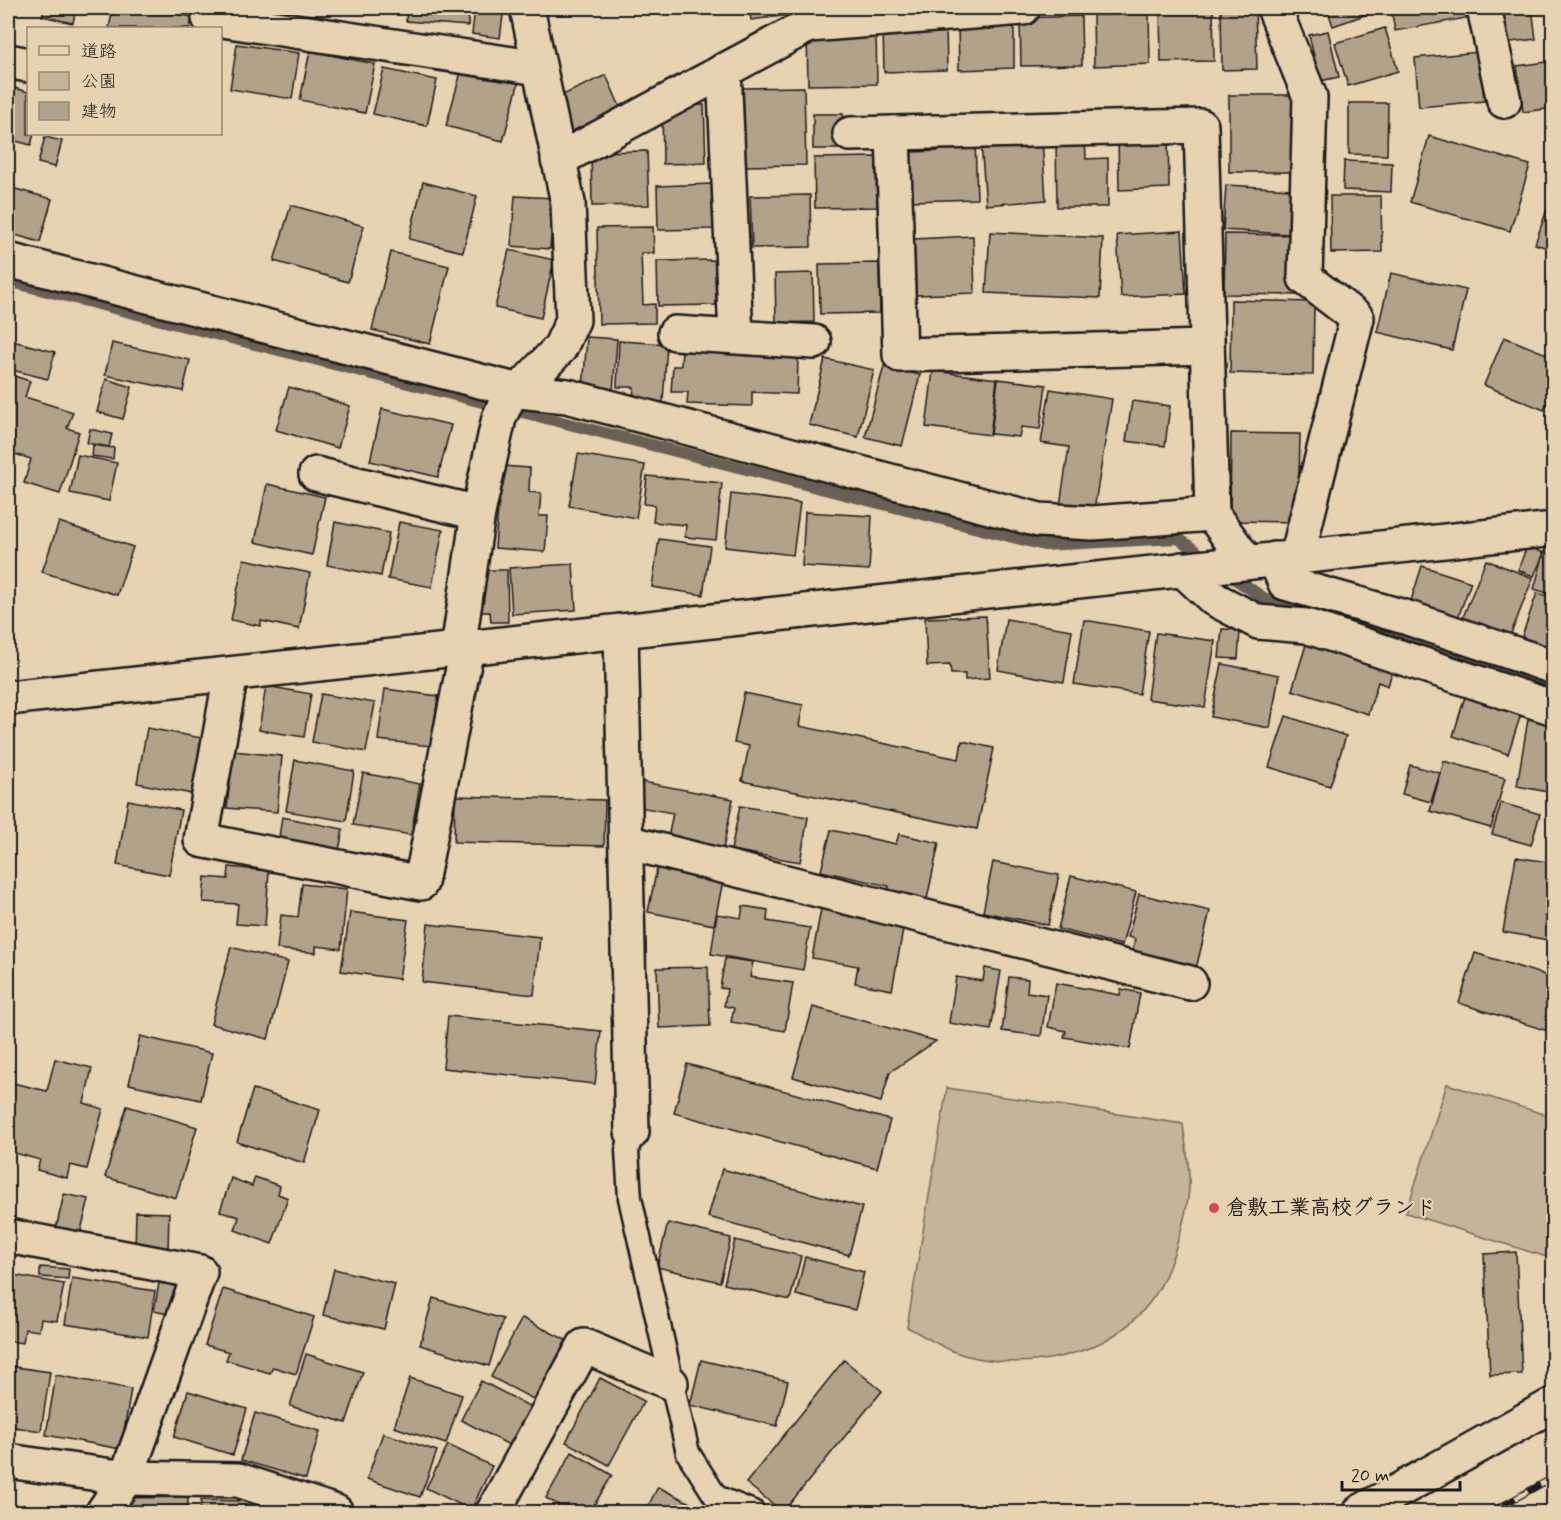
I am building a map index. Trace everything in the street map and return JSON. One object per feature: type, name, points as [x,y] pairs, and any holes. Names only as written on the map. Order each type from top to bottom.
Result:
[{"type":"street","points":[[231,674],[201,840],[421,883],[463,648],[478,513],[509,401],[560,348],[573,320],[568,203],[527,8]]},
{"type":"street","points":[[558,160],[809,25],[1023,8]]},
{"type":"street","points":[[1264,560],[1357,318],[1305,278],[1310,97],[1274,8]]},
{"type":"street","points":[[1484,8],[1504,101]]},
{"type":"street","points":[[209,18],[538,68]]},
{"type":"street","points":[[8,62],[27,65]]},
{"type":"street","points":[[724,70],[736,336]]},
{"type":"street","points":[[850,134],[1201,126],[1212,514]]},
{"type":"street","points":[[893,133],[900,355],[1207,347]]},
{"type":"street","points":[[8,260],[509,401],[567,396],[1039,520],[1093,523],[1212,514],[1264,560],[1285,583],[1408,618],[1554,668]]},
{"type":"street","points":[[675,333],[814,342]]},
{"type":"street","points":[[316,474],[478,513]]},
{"type":"street","points":[[8,698],[1554,529]]},
{"type":"street","points":[[1191,568],[1214,599],[1258,622],[1306,626],[1554,708]]},
{"type":"street","points":[[621,631],[632,1132]]},
{"type":"street","points":[[626,842],[1190,983]]},
{"type":"street","points":[[8,1236],[200,1272],[126,1478],[103,1512]]},
{"type":"street","points":[[494,1512],[584,1346],[671,1383]]},
{"type":"street","points":[[1360,1512],[1554,1404]]},
{"type":"street","points":[[8,1461],[126,1478],[238,1480],[336,1512]]},
{"type":"lane","points":[[632,1132],[627,1151],[630,1198],[688,1453],[716,1497],[753,1512]]},
{"type":"green space","points":[[1447,1084],[1553,1117],[1553,1259],[1406,1213]]},
{"type":"green space","points":[[947,1088],[1183,1124],[1189,1193],[1173,1256],[1150,1302],[1133,1321],[1113,1336],[1066,1356],[1014,1362],[989,1360],[957,1353],[907,1327]]},
{"type":"building","points":[[44,8],[76,8],[73,23],[42,16]]},
{"type":"building","points":[[113,8],[146,8],[192,17],[190,27],[109,27]]},
{"type":"building","points":[[407,8],[469,8],[468,26],[406,21]]},
{"type":"building","points":[[475,8],[504,8],[500,38],[472,34]]},
{"type":"building","points":[[749,8],[787,8],[789,15],[751,20]]},
{"type":"building","points":[[1160,8],[1213,8],[1214,61],[1161,62]]},
{"type":"building","points":[[1221,8],[1255,8],[1257,69],[1222,70]]},
{"type":"building","points":[[1327,8],[1378,8],[1379,10],[1333,26]]},
{"type":"building","points":[[1391,8],[1464,8],[1466,18],[1395,31]]},
{"type":"building","points":[[1499,8],[1532,8],[1536,39],[1503,43]]},
{"type":"building","points":[[1149,14],[1150,64],[1094,66],[1093,15]]},
{"type":"building","points":[[1081,16],[1082,65],[1021,66],[1020,18]]},
{"type":"building","points":[[1014,22],[1014,68],[959,70],[958,24]]},
{"type":"building","points":[[946,26],[947,70],[884,72],[883,27]]},
{"type":"building","points":[[1385,28],[1398,71],[1348,86],[1335,43]]},
{"type":"building","points":[[1328,31],[1339,77],[1320,81],[1309,35]]},
{"type":"building","points":[[876,32],[877,84],[808,85],[807,33]]},
{"type":"building","points":[[237,44],[299,53],[292,99],[230,89]]},
{"type":"building","points":[[310,51],[375,64],[365,113],[300,100]]},
{"type":"building","points":[[1480,52],[1484,101],[1419,107],[1415,58]]},
{"type":"building","points":[[1554,61],[1554,108],[1523,112],[1517,66]]},
{"type":"building","points":[[463,65],[519,81],[503,141],[446,126]]},
{"type":"building","points":[[384,69],[437,80],[427,126],[373,114]]},
{"type":"building","points":[[606,75],[621,109],[570,132],[554,99]]},
{"type":"building","points":[[8,86],[27,92],[27,135],[34,135],[31,145],[8,139]]},
{"type":"building","points":[[804,87],[806,165],[745,166],[743,88]]},
{"type":"building","points":[[1229,95],[1299,95],[1299,172],[1229,172]]},
{"type":"building","points":[[1349,103],[1388,103],[1387,155],[1349,154]]},
{"type":"building","points":[[662,105],[704,105],[706,163],[663,164]]},
{"type":"building","points":[[813,114],[843,114],[844,149],[813,149]]},
{"type":"building","points":[[1168,134],[1169,188],[1119,190],[1118,135]]},
{"type":"building","points":[[1429,136],[1530,165],[1510,231],[1410,202]]},
{"type":"building","points":[[45,137],[62,141],[55,167],[38,163]]},
{"type":"building","points":[[1056,138],[1085,138],[1086,159],[1108,158],[1108,207],[1057,207]]},
{"type":"building","points":[[1042,139],[1046,200],[986,205],[981,143]]},
{"type":"building","points":[[938,141],[975,141],[977,199],[912,201],[911,152],[938,151]]},
{"type":"building","points":[[647,151],[649,205],[592,206],[591,152]]},
{"type":"building","points":[[876,157],[877,207],[815,208],[814,158]]},
{"type":"building","points":[[1344,161],[1392,163],[1391,192],[1343,190]]},
{"type":"building","points":[[423,182],[477,196],[463,252],[409,239]]},
{"type":"building","points":[[712,184],[713,229],[658,230],[657,186]]},
{"type":"building","points":[[1226,185],[1291,189],[1289,234],[1223,230]]},
{"type":"building","points":[[12,188],[52,199],[40,242],[8,233],[8,206]]},
{"type":"building","points":[[1554,189],[1554,250],[1535,244]]},
{"type":"building","points":[[810,195],[811,247],[752,248],[750,196]]},
{"type":"building","points":[[515,196],[554,198],[550,249],[511,246]]},
{"type":"building","points":[[1330,196],[1381,196],[1382,252],[1331,253]]},
{"type":"building","points":[[291,205],[364,226],[348,282],[274,261]]},
{"type":"building","points":[[653,227],[654,253],[641,253],[643,305],[655,304],[655,323],[599,324],[597,228]]},
{"type":"building","points":[[1182,231],[1186,294],[1121,297],[1117,235]]},
{"type":"building","points":[[990,232],[1103,238],[1100,298],[986,293]]},
{"type":"building","points":[[1225,234],[1301,235],[1300,295],[1224,294]]},
{"type":"building","points":[[973,236],[975,293],[916,295],[914,239]]},
{"type":"building","points":[[509,250],[554,260],[541,318],[495,308]]},
{"type":"building","points":[[391,252],[449,266],[430,344],[372,330]]},
{"type":"building","points":[[715,260],[716,305],[658,306],[657,261]]},
{"type":"building","points":[[879,263],[880,313],[820,314],[819,264]]},
{"type":"building","points":[[813,273],[814,322],[776,323],[775,274]]},
{"type":"building","points":[[1391,273],[1466,290],[1452,350],[1377,332]]},
{"type":"building","points":[[1231,300],[1314,302],[1313,375],[1230,373]]},
{"type":"building","points":[[587,337],[617,339],[613,391],[583,389]]},
{"type":"building","points":[[1504,337],[1554,357],[1554,387],[1544,410],[1484,385]]},
{"type":"building","points":[[13,341],[55,352],[48,379],[8,369]]},
{"type":"building","points":[[619,341],[667,344],[663,402],[633,400],[634,387],[617,387]]},
{"type":"building","points":[[112,343],[190,360],[183,391],[105,375]]},
{"type":"building","points":[[682,348],[735,350],[735,355],[798,358],[797,394],[752,392],[752,406],[687,404],[688,392],[671,392],[673,366],[681,366]]},
{"type":"building","points":[[825,359],[874,370],[858,437],[809,425]]},
{"type":"building","points":[[884,366],[920,375],[902,446],[865,437]]},
{"type":"building","points":[[933,371],[997,379],[990,435],[926,427]]},
{"type":"building","points":[[8,374],[30,381],[25,397],[73,412],[67,428],[79,432],[60,494],[24,483],[31,459],[8,452]]},
{"type":"building","points":[[106,379],[132,387],[123,419],[97,412]]},
{"type":"building","points":[[998,379],[1046,385],[1040,429],[1021,427],[1019,437],[991,434]]},
{"type":"building","points":[[289,387],[350,406],[338,448],[276,430]]},
{"type":"building","points":[[1050,389],[1112,399],[1094,510],[1060,505],[1069,447],[1041,443]]},
{"type":"building","points":[[1132,401],[1170,406],[1165,446],[1126,441]]},
{"type":"building","points":[[382,409],[451,425],[438,477],[370,461]]},
{"type":"building","points":[[90,429],[112,434],[109,447],[87,443]]},
{"type":"building","points":[[1231,433],[1300,434],[1298,522],[1230,521]]},
{"type":"building","points":[[93,445],[114,448],[113,459],[92,456]]},
{"type":"building","points":[[578,454],[645,465],[636,518],[569,506]]},
{"type":"building","points":[[78,455],[117,463],[109,501],[70,493]]},
{"type":"building","points":[[501,466],[530,468],[529,492],[541,493],[539,516],[548,516],[545,552],[495,548]]},
{"type":"building","points":[[647,476],[722,483],[716,540],[685,537],[686,525],[653,522],[655,505],[644,504]]},
{"type":"building","points":[[267,484],[325,497],[312,555],[255,542]]},
{"type":"building","points":[[731,494],[800,503],[793,555],[725,547]]},
{"type":"building","points":[[805,512],[872,516],[869,570],[802,566]]},
{"type":"building","points":[[59,522],[133,547],[117,595],[42,572]]},
{"type":"building","points":[[335,522],[389,533],[381,576],[327,565]]},
{"type":"building","points":[[399,522],[443,530],[432,587],[388,579]]},
{"type":"building","points":[[659,539],[710,546],[703,595],[652,587]]},
{"type":"building","points":[[1527,546],[1544,553],[1534,576],[1518,570]]},
{"type":"building","points":[[1546,546],[1554,548],[1554,595],[1534,589]]},
{"type":"building","points":[[244,559],[310,573],[299,629],[261,621],[261,626],[231,620]]},
{"type":"building","points":[[1486,560],[1533,578],[1508,641],[1461,622]]},
{"type":"building","points":[[573,564],[576,610],[512,614],[509,568]]},
{"type":"building","points":[[1422,566],[1471,582],[1456,623],[1409,607]]},
{"type":"building","points":[[481,570],[507,570],[508,622],[491,622],[490,612],[481,612]]},
{"type":"building","points":[[1537,593],[1554,598],[1554,653],[1520,642]]},
{"type":"building","points":[[986,616],[990,678],[965,680],[965,674],[951,674],[950,665],[927,666],[925,618]]},
{"type":"building","points":[[1006,619],[1072,630],[1064,682],[998,670]]},
{"type":"building","points":[[1084,620],[1149,631],[1139,694],[1074,684]]},
{"type":"building","points":[[1222,629],[1240,630],[1238,659],[1219,658]]},
{"type":"building","points":[[1156,633],[1215,641],[1205,707],[1147,699]]},
{"type":"building","points":[[1309,635],[1395,662],[1388,686],[1378,682],[1368,714],[1292,690]]},
{"type":"building","points":[[1222,664],[1279,675],[1270,728],[1211,717]]},
{"type":"building","points":[[266,686],[311,694],[304,737],[259,730]]},
{"type":"building","points":[[385,689],[438,696],[431,746],[378,740]]},
{"type":"building","points":[[1467,690],[1523,708],[1508,754],[1453,736]]},
{"type":"building","points":[[744,693],[803,705],[799,726],[959,759],[962,741],[994,748],[977,829],[742,781],[749,746],[734,743]]},
{"type":"building","points":[[321,694],[375,703],[366,752],[312,742]]},
{"type":"building","points":[[1286,716],[1346,736],[1330,786],[1269,767]]},
{"type":"building","points":[[1528,719],[1554,723],[1554,793],[1517,786]]},
{"type":"building","points":[[147,728],[202,738],[192,794],[137,783]]},
{"type":"building","points":[[233,751],[282,756],[277,812],[227,808]]},
{"type":"building","points":[[295,760],[354,771],[346,821],[286,811]]},
{"type":"building","points":[[1444,761],[1505,778],[1491,828],[1430,811]]},
{"type":"building","points":[[1410,765],[1440,773],[1431,802],[1402,794]]},
{"type":"building","points":[[363,773],[420,784],[411,835],[353,825]]},
{"type":"building","points":[[643,782],[733,799],[723,849],[668,838],[673,813],[639,807]]},
{"type":"building","points":[[455,796],[605,800],[604,846],[454,842]]},
{"type":"building","points":[[128,800],[181,810],[169,875],[117,865]]},
{"type":"building","points":[[1501,803],[1540,814],[1531,845],[1492,834]]},
{"type":"building","points":[[740,806],[808,817],[800,862],[731,850]]},
{"type":"building","points":[[282,817],[343,829],[338,856],[278,844]]},
{"type":"building","points":[[831,830],[896,844],[899,834],[939,843],[927,899],[888,891],[889,886],[821,871]]},
{"type":"building","points":[[1516,857],[1554,863],[1554,941],[1503,932]]},
{"type":"building","points":[[993,862],[1059,875],[1048,925],[983,912]]},
{"type":"building","points":[[229,867],[269,871],[265,926],[236,924],[238,904],[203,902],[205,877],[228,879]]},
{"type":"building","points":[[657,868],[723,881],[714,925],[648,912]]},
{"type":"building","points":[[1071,876],[1136,892],[1122,945],[1058,929]]},
{"type":"building","points":[[302,884],[347,889],[341,949],[316,946],[316,953],[277,949],[281,915],[298,917]]},
{"type":"building","points":[[1139,894],[1210,911],[1195,973],[1131,958],[1135,939],[1128,937]]},
{"type":"building","points":[[743,906],[768,910],[767,921],[810,928],[803,970],[711,954],[717,914],[741,918]]},
{"type":"building","points":[[821,909],[904,924],[892,990],[855,983],[858,966],[812,958]]},
{"type":"building","points":[[350,912],[408,920],[399,979],[341,971]]},
{"type":"building","points":[[428,924],[540,937],[534,995],[422,982]]},
{"type":"building","points":[[231,947],[288,962],[268,1039],[211,1024]]},
{"type":"building","points":[[1475,953],[1554,978],[1554,1033],[1459,1003]]},
{"type":"building","points":[[725,958],[753,962],[750,977],[793,983],[785,1031],[731,1022],[734,1008],[724,1006],[727,989],[720,988]]},
{"type":"building","points":[[708,967],[710,1026],[659,1028],[657,968]]},
{"type":"building","points":[[985,968],[1001,971],[991,1030],[949,1023],[956,977],[983,981]]},
{"type":"building","points":[[1009,977],[1028,979],[1027,992],[1047,995],[1041,1036],[1002,1031]]},
{"type":"building","points":[[1056,983],[1120,995],[1121,989],[1140,993],[1130,1049],[1064,1037],[1066,1031],[1048,1027]]},
{"type":"building","points":[[813,1007],[936,1041],[890,1072],[881,1102],[793,1077]]},
{"type":"building","points":[[448,1016],[601,1031],[595,1084],[443,1068]]},
{"type":"building","points":[[140,1036],[212,1053],[201,1100],[129,1084]]},
{"type":"building","points":[[55,1059],[92,1068],[84,1103],[103,1109],[87,1169],[70,1165],[67,1178],[37,1170],[40,1160],[8,1151],[8,1103],[13,1083],[47,1091]]},
{"type":"building","points":[[687,1064],[890,1120],[877,1168],[674,1113]]},
{"type":"building","points":[[253,1089],[320,1110],[304,1163],[237,1142]]},
{"type":"building","points":[[127,1106],[197,1127],[176,1198],[105,1177]]},
{"type":"building","points":[[722,1169],[862,1207],[849,1255],[708,1217]]},
{"type":"building","points":[[255,1177],[280,1186],[278,1194],[288,1198],[272,1244],[235,1230],[239,1217],[220,1211],[231,1178],[252,1186]]},
{"type":"building","points":[[64,1194],[89,1199],[80,1234],[56,1229]]},
{"type":"building","points":[[136,1212],[169,1213],[168,1251],[135,1250]]},
{"type":"building","points":[[668,1223],[731,1238],[720,1282],[657,1267]]},
{"type":"building","points":[[735,1240],[801,1256],[790,1300],[724,1284]]},
{"type":"building","points":[[1516,1252],[1522,1374],[1490,1375],[1484,1254]]},
{"type":"building","points":[[805,1257],[864,1272],[855,1310],[796,1295]]},
{"type":"building","points":[[40,1267],[69,1269],[68,1279],[40,1277]]},
{"type":"building","points":[[334,1269],[395,1284],[384,1329],[323,1315]]},
{"type":"building","points":[[8,1274],[64,1284],[57,1321],[41,1319],[39,1331],[25,1329],[23,1343],[8,1341]]},
{"type":"building","points":[[72,1278],[155,1291],[148,1337],[65,1324]]},
{"type":"building","points":[[159,1283],[178,1286],[172,1315],[154,1311]]},
{"type":"building","points":[[223,1289],[314,1317],[296,1374],[273,1367],[270,1373],[226,1360],[229,1352],[205,1345]]},
{"type":"building","points":[[433,1298],[503,1319],[489,1366],[420,1345]]},
{"type":"building","points":[[522,1318],[566,1340],[535,1400],[491,1377]]},
{"type":"building","points":[[306,1354],[363,1372],[346,1423],[290,1406]]},
{"type":"building","points":[[701,1360],[788,1381],[777,1426],[690,1405]]},
{"type":"building","points":[[844,1360],[882,1391],[783,1512],[746,1483]]},
{"type":"building","points":[[8,1366],[50,1372],[41,1431],[8,1426]]},
{"type":"building","points":[[56,1375],[131,1389],[121,1449],[46,1435]]},
{"type":"building","points":[[410,1378],[462,1395],[446,1444],[394,1427]]},
{"type":"building","points":[[600,1378],[644,1401],[609,1465],[566,1442]]},
{"type":"building","points":[[481,1381],[533,1408],[513,1447],[461,1420]]},
{"type":"building","points":[[188,1391],[247,1409],[233,1455],[174,1437]]},
{"type":"building","points":[[255,1413],[320,1431],[306,1479],[241,1460]]},
{"type":"building","points":[[383,1433],[437,1451],[420,1497],[367,1479]]},
{"type":"building","points":[[448,1445],[492,1466],[471,1510],[426,1488]]},
{"type":"building","points":[[572,1452],[612,1475],[590,1512],[571,1512],[546,1498]]},
{"type":"building","points":[[658,1487],[708,1512],[645,1512]]},
{"type":"building","points":[[188,1497],[188,1512],[128,1512],[127,1498]]},
{"type":"building","points":[[201,1500],[249,1501],[248,1512],[200,1512]]},
{"type":"building","points":[[8,1506],[19,1507],[18,1512],[8,1512]]},
{"type":"waterway","points":[[8,281],[1044,545],[1178,538],[1208,560]]},
{"type":"waterway","points":[[1225,572],[1265,599],[1301,603],[1554,689]]},
{"type":"railway","points":[[1491,1512],[1554,1477]]},
{"type":"railway","points":[[1538,1512],[1554,1504]]},
{"type":"place","name":"倉敷工業高校グランド","points":[[1214,1208]]}]
